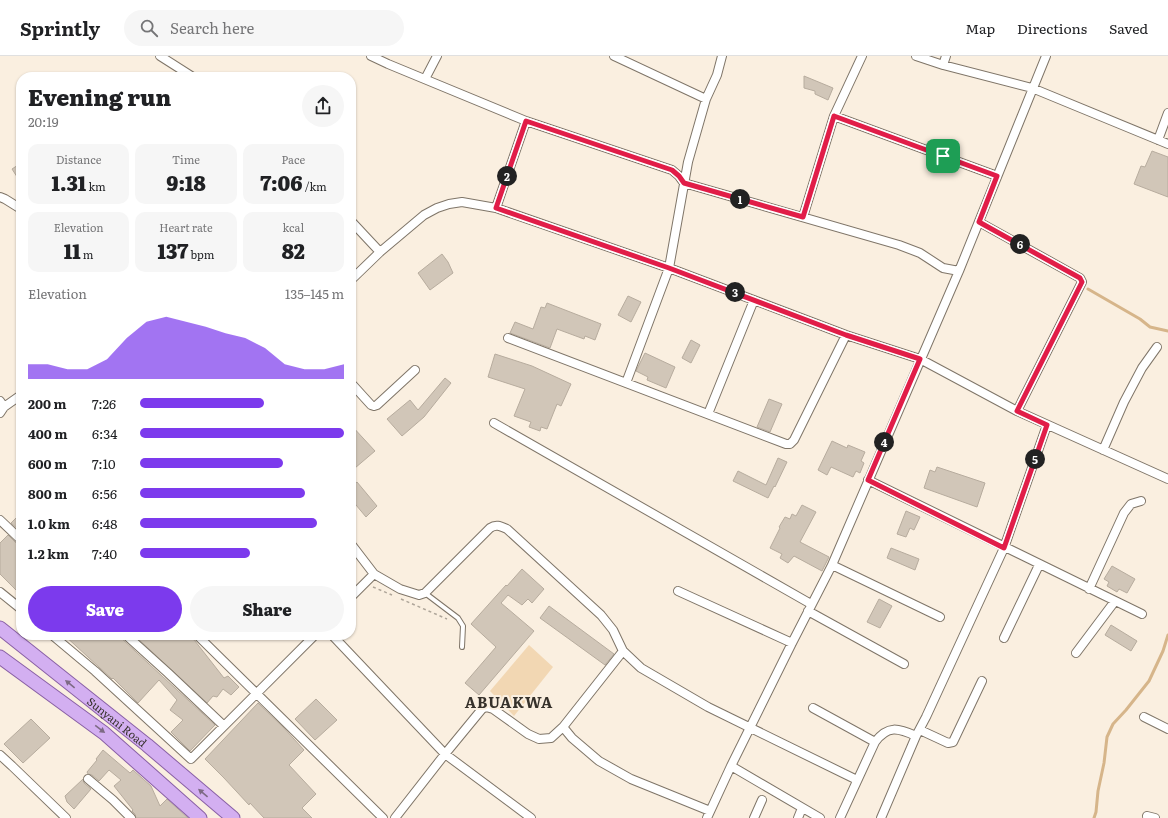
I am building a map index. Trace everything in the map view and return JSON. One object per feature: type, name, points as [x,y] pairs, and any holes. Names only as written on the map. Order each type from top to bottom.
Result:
[{"type":"main road","name":"Sunyani Road","points":[[0,628],[147,745],[233,818]]},
{"type":"main road","name":"Sunyani Road","points":[[0,657],[104,733],[200,818]]},
{"type":"street","points":[[160,56],[185,72]]},
{"type":"street","points":[[371,56],[526,121],[672,170],[684,183],[899,245],[920,253],[943,268],[959,272]]},
{"type":"street","points":[[425,79],[437,56]]},
{"type":"street","points":[[614,56],[706,99]]},
{"type":"street","points":[[626,383],[669,268],[688,162],[706,99],[717,75],[722,56]]},
{"type":"street","points":[[803,217],[834,116],[862,56]]},
{"type":"street","points":[[916,56],[943,65],[1032,88],[1168,144]]},
{"type":"street","points":[[943,65],[946,56]]},
{"type":"street","points":[[563,727],[572,738],[599,762],[631,779],[708,815],[832,565],[959,272],[1046,56]]},
{"type":"street","points":[[1158,140],[1168,113]]},
{"type":"street","points":[[834,116],[997,176]]},
{"type":"street","points":[[496,208],[526,121]]},
{"type":"street","points":[[0,196],[16,206]]},
{"type":"street","points":[[356,275],[380,252],[424,215],[437,208],[462,202],[496,208],[669,268],[846,335],[920,359],[1017,411],[1168,479]]},
{"type":"street","points":[[979,222],[1082,280],[1017,411]]},
{"type":"street","points":[[356,226],[380,252]]},
{"type":"street","points":[[708,414],[754,300]]},
{"type":"street","points":[[508,338],[782,443],[790,444],[794,440],[846,335]]},
{"type":"street","points":[[1102,450],[1124,402],[1142,368],[1157,347]]},
{"type":"street","points":[[356,388],[374,406],[377,405],[415,370]]},
{"type":"street","points":[[1,407],[16,398]]},
{"type":"street","points":[[494,423],[810,607],[904,664]]},
{"type":"street","points":[[881,818],[918,733],[1004,548],[1047,425]]},
{"type":"street","points":[[868,480],[1004,548],[1142,614]]},
{"type":"street","points":[[1089,589],[1124,513],[1131,504],[1141,501]]},
{"type":"street","points":[[0,520],[16,535]]},
{"type":"street","points":[[356,551],[374,574],[400,589],[419,595],[425,594],[490,528],[495,525],[507,529],[601,615],[613,630],[624,651],[641,668],[708,707],[857,780]]},
{"type":"street","points":[[1004,638],[1039,564]]},
{"type":"street","points":[[832,565],[940,617]]},
{"type":"street","points":[[356,592],[374,574]]},
{"type":"street","points":[[678,591],[792,643]]},
{"type":"street","points":[[0,592],[16,605]]},
{"type":"street","points":[[1076,653],[1115,601]]},
{"type":"street","points":[[58,640],[95,671],[191,759],[309,640]]},
{"type":"street","points":[[132,640],[224,726]]},
{"type":"street","points":[[203,640],[383,818]]},
{"type":"street","points":[[337,640],[445,754],[531,818]]},
{"type":"street","points":[[395,818],[482,709],[486,707],[493,709],[528,734],[539,739],[551,738],[563,727],[624,651]]},
{"type":"street","points":[[840,818],[875,742],[885,731],[904,730],[948,743],[953,742],[982,682]]},
{"type":"street","points":[[813,708],[875,742]]},
{"type":"street","points":[[1144,717],[1168,729]]},
{"type":"street","points":[[0,755],[66,818]]},
{"type":"street","points":[[731,766],[820,818]]},
{"type":"street","points":[[88,779],[113,800],[131,818]]},
{"type":"street","points":[[754,818],[762,800]]},
{"type":"street","points":[[798,818],[802,808]]},
{"type":"lane","points":[[425,594],[458,618],[463,626],[462,647]]},
{"type":"path","points":[[364,584],[392,596]]},
{"type":"path","points":[[400,599],[463,626]]},
{"type":"shaded area","points":[[529,645],[553,667],[514,716],[490,691]]},
{"type":"building","points":[[804,76],[833,88],[828,100],[815,94],[815,91],[804,88]]},
{"type":"building","points":[[1152,151],[1168,157],[1168,197],[1134,184],[1141,166],[1145,167]]},
{"type":"building","points":[[16,166],[16,175],[12,169]]},
{"type":"building","points":[[442,254],[453,273],[430,290],[418,273]]},
{"type":"building","points":[[628,296],[641,302],[631,322],[618,315]]},
{"type":"building","points":[[547,303],[601,324],[595,340],[585,336],[584,339],[557,329],[550,348],[510,333],[515,322],[533,329],[541,307],[545,308]]},
{"type":"building","points":[[691,340],[700,345],[691,363],[682,358]]},
{"type":"building","points":[[645,353],[675,367],[666,388],[647,380],[648,377],[636,371]]},
{"type":"building","points":[[495,354],[532,366],[571,384],[561,406],[557,404],[547,429],[541,427],[540,431],[529,427],[531,422],[514,416],[525,389],[488,377]]},
{"type":"building","points":[[445,378],[451,383],[424,417],[402,436],[387,419],[410,400],[418,410]]},
{"type":"building","points":[[769,399],[782,404],[770,432],[757,427]]},
{"type":"building","points":[[356,430],[375,451],[356,467]]},
{"type":"building","points":[[832,441],[847,448],[848,445],[865,452],[861,461],[864,463],[860,473],[856,471],[853,477],[831,467],[827,475],[818,470]]},
{"type":"building","points":[[778,458],[787,462],[768,498],[733,481],[738,471],[766,485]]},
{"type":"building","points":[[937,467],[985,483],[977,507],[924,488],[930,470],[935,472]]},
{"type":"building","points":[[357,482],[377,506],[366,517],[356,505]]},
{"type":"building","points":[[802,505],[816,512],[800,542],[829,557],[822,571],[794,556],[788,563],[780,558],[782,554],[770,548],[785,517],[790,519],[792,514],[796,516]]},
{"type":"building","points":[[906,511],[920,517],[914,530],[910,528],[906,537],[897,534]]},
{"type":"building","points":[[16,518],[16,528],[11,523]]},
{"type":"building","points":[[8,535],[16,543],[16,590],[0,574],[0,543]]},
{"type":"building","points":[[891,548],[919,559],[915,570],[887,558]]},
{"type":"building","points":[[1112,566],[1135,579],[1127,593],[1119,589],[1117,592],[1107,586],[1109,582],[1104,579]]},
{"type":"building","points":[[522,569],[544,589],[532,603],[528,599],[522,605],[508,595],[501,603],[534,631],[479,695],[465,683],[496,647],[471,624]]},
{"type":"building","points":[[879,599],[892,606],[880,628],[867,622]]},
{"type":"building","points":[[549,606],[614,654],[605,665],[540,618]]},
{"type":"building","points":[[1111,625],[1137,641],[1131,651],[1105,635]]},
{"type":"building","points":[[69,640],[123,640],[215,725],[190,751],[171,732],[183,720],[170,710],[177,700],[159,680],[138,703],[113,678],[112,679]]},
{"type":"building","points":[[139,640],[195,641],[224,678],[228,676],[239,687],[231,695],[223,689],[217,697],[213,696],[207,703]]},
{"type":"building","points":[[316,699],[337,720],[315,740],[295,719]]},
{"type":"building","points":[[258,703],[304,750],[289,765],[316,794],[302,808],[312,818],[264,818],[250,803],[249,805],[205,759]]},
{"type":"building","points":[[31,719],[50,738],[23,763],[4,744]]},
{"type":"building","points":[[103,750],[130,773],[133,770],[151,786],[160,806],[167,799],[188,818],[136,818],[132,811],[133,810],[114,786],[121,780],[109,770],[99,781],[87,772]]},
{"type":"building","points":[[83,779],[84,783],[91,789],[74,809],[67,802],[65,796]]},
{"type":"waterway","points":[[1088,289],[1140,319],[1150,327],[1168,331]]},
{"type":"waterway","points":[[1094,818],[1107,737],[1113,724],[1149,681],[1163,651],[1168,635]]},
{"type":"district","name":"ABUAKWA","points":[[509,701]]},
{"type":"route","points":[[834,116],[943,156],[997,176],[979,222],[1082,280],[1017,411],[1047,425],[1004,548],[868,480],[920,359],[846,335],[669,268],[496,208],[526,121],[672,170],[684,183],[803,217],[834,116]]}]
